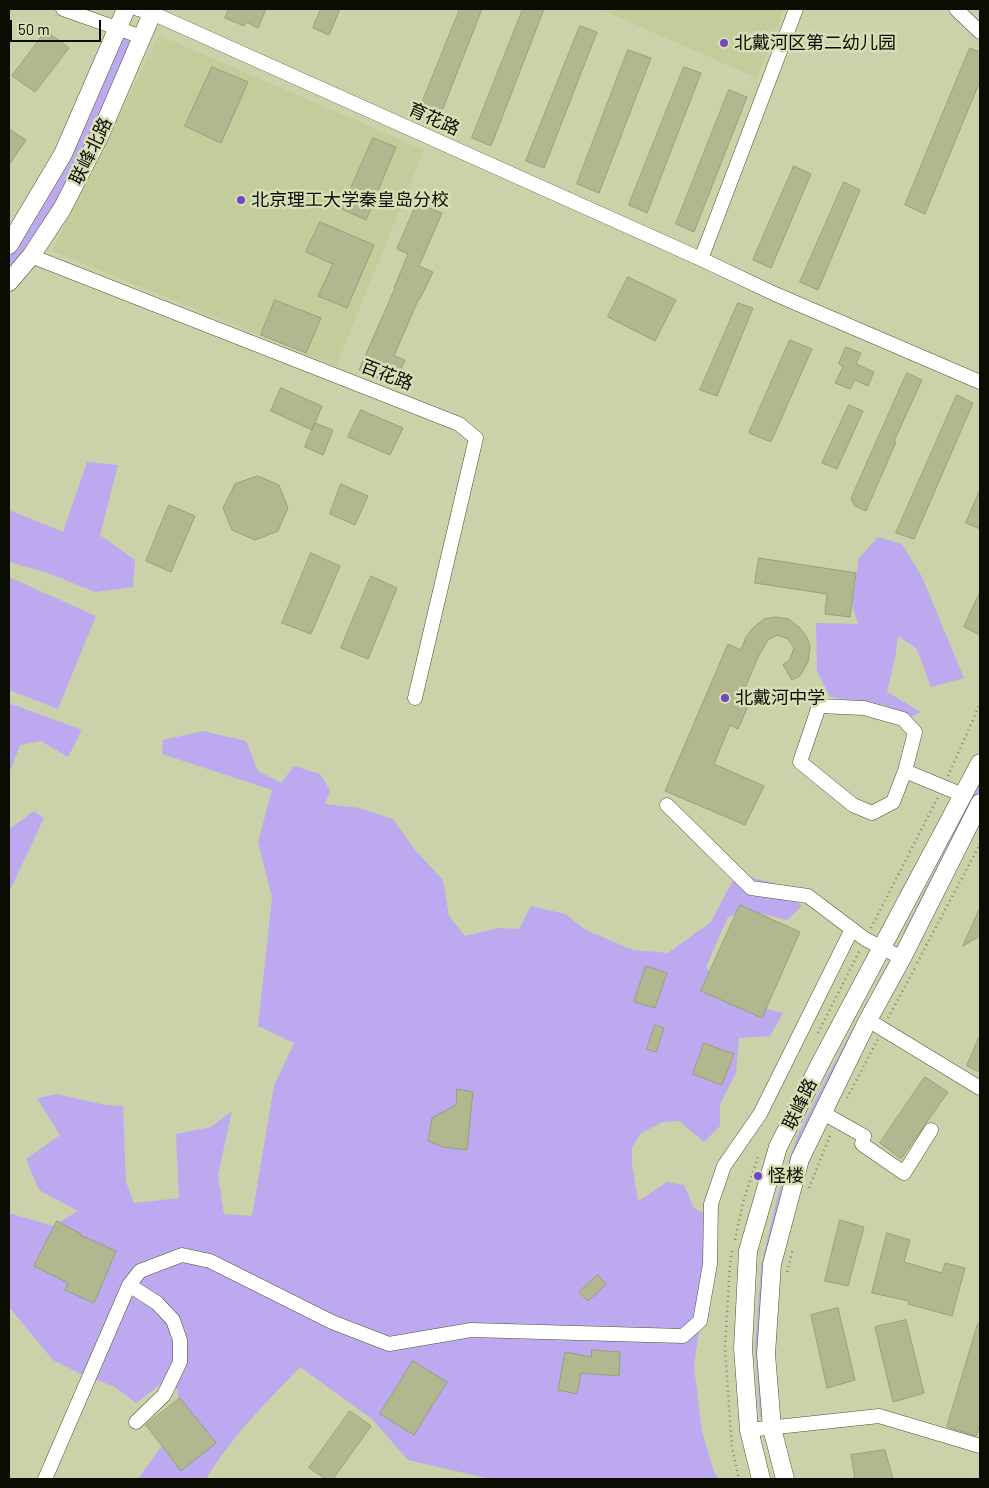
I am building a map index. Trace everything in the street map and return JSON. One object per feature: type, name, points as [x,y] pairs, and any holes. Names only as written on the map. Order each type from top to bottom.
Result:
[{"type":"main road","name":"联峰北路","points":[[9,244],[63,154],[126,9]]},
{"type":"main road","name":"联峰北路","points":[[9,282],[31,256],[62,209],[99,137],[142,37],[148,10]]},
{"type":"main road","name":"联峰路","points":[[761,1479],[749,1430],[743,1348],[748,1251],[778,1147],[822,1060],[980,763]]},
{"type":"main road","name":"联峰路","points":[[785,1479],[772,1428],[766,1354],[772,1264],[800,1159],[830,1117],[875,1024],[902,958],[980,803]]},
{"type":"street","points":[[63,9],[142,37]]},
{"type":"street","points":[[701,259],[796,9]]},
{"type":"street","points":[[956,9],[980,32]]},
{"type":"street","name":"育花路","points":[[148,10],[775,294],[980,382]]},
{"type":"street","name":"百花路","points":[[31,256],[459,424],[476,438],[415,698]]},
{"type":"street","points":[[818,706],[864,708],[903,720],[915,732],[905,771],[893,802],[872,813],[853,805],[800,762],[818,706]]},
{"type":"street","points":[[905,771],[963,795]]},
{"type":"street","points":[[668,805],[751,888],[808,896],[865,939],[902,958]]},
{"type":"street","points":[[45,1479],[129,1284],[140,1271],[182,1255],[210,1261],[332,1322],[390,1344],[471,1330],[683,1336],[700,1321],[710,1264],[711,1204],[724,1166],[760,1114],[852,929]]},
{"type":"street","points":[[875,1024],[980,1088]]},
{"type":"street","points":[[830,1117],[864,1136],[862,1144],[904,1173],[931,1130]]},
{"type":"street","points":[[129,1284],[157,1303],[173,1320],[180,1340],[180,1362],[164,1394],[136,1422]]},
{"type":"street","points":[[749,1430],[879,1416],[980,1446]]},
{"type":"path","points":[[807,1191],[830,1117],[875,1024],[980,844]]},
{"type":"path","points":[[786,1277],[793,1248]]},
{"type":"shaded area","name":"北戴河区第二幼儿园","points":[[600,9],[784,9],[757,78]]},
{"type":"shaded area","points":[[122,35],[133,39],[64,192],[30,247],[9,270],[9,254],[18,244],[54,188]]},
{"type":"shaded area","name":"北京理工大学秦皇岛分校","points":[[159,35],[424,150],[336,366],[52,251]]},
{"type":"shaded area","points":[[87,462],[118,465],[100,535],[135,560],[133,587],[95,592],[48,573],[9,562],[9,510],[63,532]]},
{"type":"shaded area","points":[[878,537],[902,544],[922,577],[964,678],[931,687],[917,649],[898,636],[887,692],[921,712],[908,718],[885,705],[830,697],[817,671],[816,623],[858,624],[852,605],[859,558]]},
{"type":"shaded area","points":[[9,577],[96,616],[58,709],[9,690]]},
{"type":"shaded area","points":[[9,703],[82,730],[68,757],[41,741],[20,745],[9,774]]},
{"type":"shaded area","points":[[203,731],[246,741],[258,771],[281,783],[294,766],[320,774],[330,790],[325,804],[359,808],[393,819],[415,850],[443,880],[449,916],[465,936],[499,928],[519,929],[531,906],[565,914],[586,930],[633,950],[668,953],[711,922],[737,874],[773,883],[802,906],[787,920],[746,910],[728,917],[706,967],[714,978],[755,1006],[783,1013],[770,1036],[739,1038],[736,1073],[720,1104],[720,1126],[704,1142],[679,1121],[663,1122],[641,1133],[632,1147],[632,1164],[638,1201],[667,1182],[684,1185],[694,1208],[713,1219],[715,1236],[703,1259],[706,1278],[694,1366],[702,1431],[714,1472],[718,1479],[486,1479],[408,1460],[372,1419],[300,1367],[238,1434],[206,1479],[138,1479],[178,1423],[178,1390],[165,1381],[136,1403],[115,1387],[79,1373],[53,1360],[9,1307],[9,1213],[53,1226],[78,1211],[39,1190],[26,1159],[60,1135],[37,1098],[57,1094],[105,1105],[123,1106],[126,1182],[134,1203],[179,1198],[176,1134],[211,1127],[232,1111],[218,1175],[224,1214],[252,1216],[274,1086],[294,1043],[258,1026],[272,897],[258,842],[272,790],[162,754],[163,740]]},
{"type":"shaded area","points":[[980,782],[980,794],[908,935],[903,933]]},
{"type":"shaded area","points":[[34,811],[44,818],[11,888],[9,887],[9,829]]},
{"type":"shaded area","points":[[887,965],[892,968],[784,1195],[766,1416],[760,1417],[755,1347],[761,1266],[778,1194],[797,1137]]},
{"type":"building","points":[[229,9],[266,9],[258,28],[246,22],[244,26],[225,18]]},
{"type":"building","points":[[321,9],[340,9],[329,35],[313,28]]},
{"type":"building","points":[[460,9],[482,9],[438,121],[418,113]]},
{"type":"building","points":[[523,9],[544,9],[491,146],[472,138]]},
{"type":"building","points":[[580,26],[597,32],[544,168],[526,161]]},
{"type":"building","points":[[46,31],[69,48],[35,92],[12,76]]},
{"type":"building","points":[[970,48],[980,52],[980,81],[925,214],[905,205]]},
{"type":"building","points":[[628,50],[651,58],[599,193],[577,184]]},
{"type":"building","points":[[212,67],[248,82],[221,143],[185,126]]},
{"type":"building","points":[[684,67],[701,73],[647,213],[629,205]]},
{"type":"building","points":[[729,90],[747,97],[694,232],[676,224]]},
{"type":"building","points":[[9,129],[26,140],[9,165]]},
{"type":"building","points":[[373,138],[396,147],[366,220],[342,209]]},
{"type":"building","points":[[794,166],[811,174],[771,268],[753,260]]},
{"type":"building","points":[[844,182],[860,190],[818,290],[800,282]]},
{"type":"building","points":[[417,203],[442,213],[419,266],[433,272],[419,298],[394,356],[405,360],[401,369],[406,371],[399,388],[359,370],[408,254],[397,249]]},
{"type":"building","points":[[320,222],[374,245],[347,308],[318,296],[333,264],[306,252]]},
{"type":"building","points":[[628,277],[676,300],[655,341],[608,317]]},
{"type":"building","points":[[275,300],[321,318],[306,353],[261,335]]},
{"type":"building","points":[[738,303],[753,308],[717,396],[700,390]]},
{"type":"building","points":[[790,340],[812,349],[771,442],[749,433]]},
{"type":"building","points":[[846,347],[861,353],[856,364],[874,372],[868,386],[855,380],[850,389],[835,383],[843,367],[839,364]]},
{"type":"building","points":[[907,373],[922,380],[894,441],[896,442],[866,511],[855,506],[851,499]]},
{"type":"building","points":[[281,388],[322,406],[312,430],[271,411]]},
{"type":"building","points":[[957,395],[973,403],[914,539],[896,533]]},
{"type":"building","points":[[849,405],[863,411],[837,469],[822,463]]},
{"type":"building","points":[[361,410],[403,428],[390,455],[348,437]]},
{"type":"building","points":[[315,423],[333,430],[323,455],[305,447]]},
{"type":"building","points":[[258,476],[279,485],[288,508],[278,531],[255,540],[232,530],[223,508],[235,484]]},
{"type":"building","points":[[341,484],[368,496],[355,525],[330,514]]},
{"type":"building","points":[[980,490],[980,529],[966,523]]},
{"type":"building","points":[[169,505],[195,516],[171,572],[146,561]]},
{"type":"building","points":[[311,553],[340,566],[311,634],[282,623]]},
{"type":"building","points":[[759,558],[856,573],[850,617],[825,614],[827,594],[755,583]]},
{"type":"building","points":[[371,576],[397,588],[368,659],[341,648]]},
{"type":"building","points":[[980,592],[980,635],[964,627]]},
{"type":"building","points":[[776,617],[789,619],[807,637],[810,647],[808,662],[800,676],[792,680],[783,665],[790,659],[794,648],[788,639],[777,635],[768,640],[758,657],[742,695],[752,697],[738,729],[730,725],[714,764],[764,786],[745,825],[665,791],[728,644],[741,650],[746,637],[753,628],[764,619]]},
{"type":"building","points":[[740,905],[800,932],[762,1018],[701,991]]},
{"type":"building","points":[[980,908],[980,936],[963,946]]},
{"type":"building","points":[[646,966],[667,973],[655,1008],[634,1002]]},
{"type":"building","points":[[655,1025],[664,1028],[656,1052],[647,1049]]},
{"type":"building","points":[[980,1035],[980,1072],[967,1066]]},
{"type":"building","points":[[704,1043],[734,1054],[722,1085],[693,1074]]},
{"type":"building","points":[[925,1077],[948,1092],[901,1159],[880,1143]]},
{"type":"building","points":[[457,1089],[473,1092],[467,1150],[443,1147],[428,1141],[432,1118],[456,1105]]},
{"type":"building","points":[[840,1220],[864,1227],[848,1286],[825,1281]]},
{"type":"building","points":[[57,1221],[80,1235],[116,1251],[94,1303],[65,1290],[68,1283],[34,1266]]},
{"type":"building","points":[[887,1233],[910,1240],[904,1262],[942,1273],[945,1263],[965,1268],[952,1316],[908,1304],[909,1301],[872,1293]]},
{"type":"building","points":[[598,1275],[606,1284],[588,1301],[579,1292]]},
{"type":"building","points":[[838,1308],[855,1380],[827,1388],[811,1315]]},
{"type":"building","points":[[906,1320],[924,1393],[893,1402],[875,1327]]},
{"type":"building","points":[[978,1324],[980,1324],[980,1424],[976,1436],[947,1427]]},
{"type":"building","points":[[592,1350],[620,1352],[619,1376],[581,1373],[577,1394],[558,1390],[565,1352],[591,1357]]},
{"type":"building","points":[[413,1361],[447,1382],[414,1435],[380,1414]]},
{"type":"building","points":[[180,1398],[216,1443],[181,1471],[146,1425]]},
{"type":"building","points":[[350,1411],[371,1426],[333,1479],[326,1479],[309,1468]]},
{"type":"building","points":[[885,1450],[893,1479],[855,1479],[851,1455]]},
{"type":"place","name":"北戴河区第二幼儿园","points":[[724,43]]},
{"type":"place","name":"北京理工大学秦皇岛分校","points":[[241,200]]},
{"type":"place","name":"北戴河中学","points":[[725,698]]},
{"type":"place","name":"怪楼","points":[[758,1176]]}]
